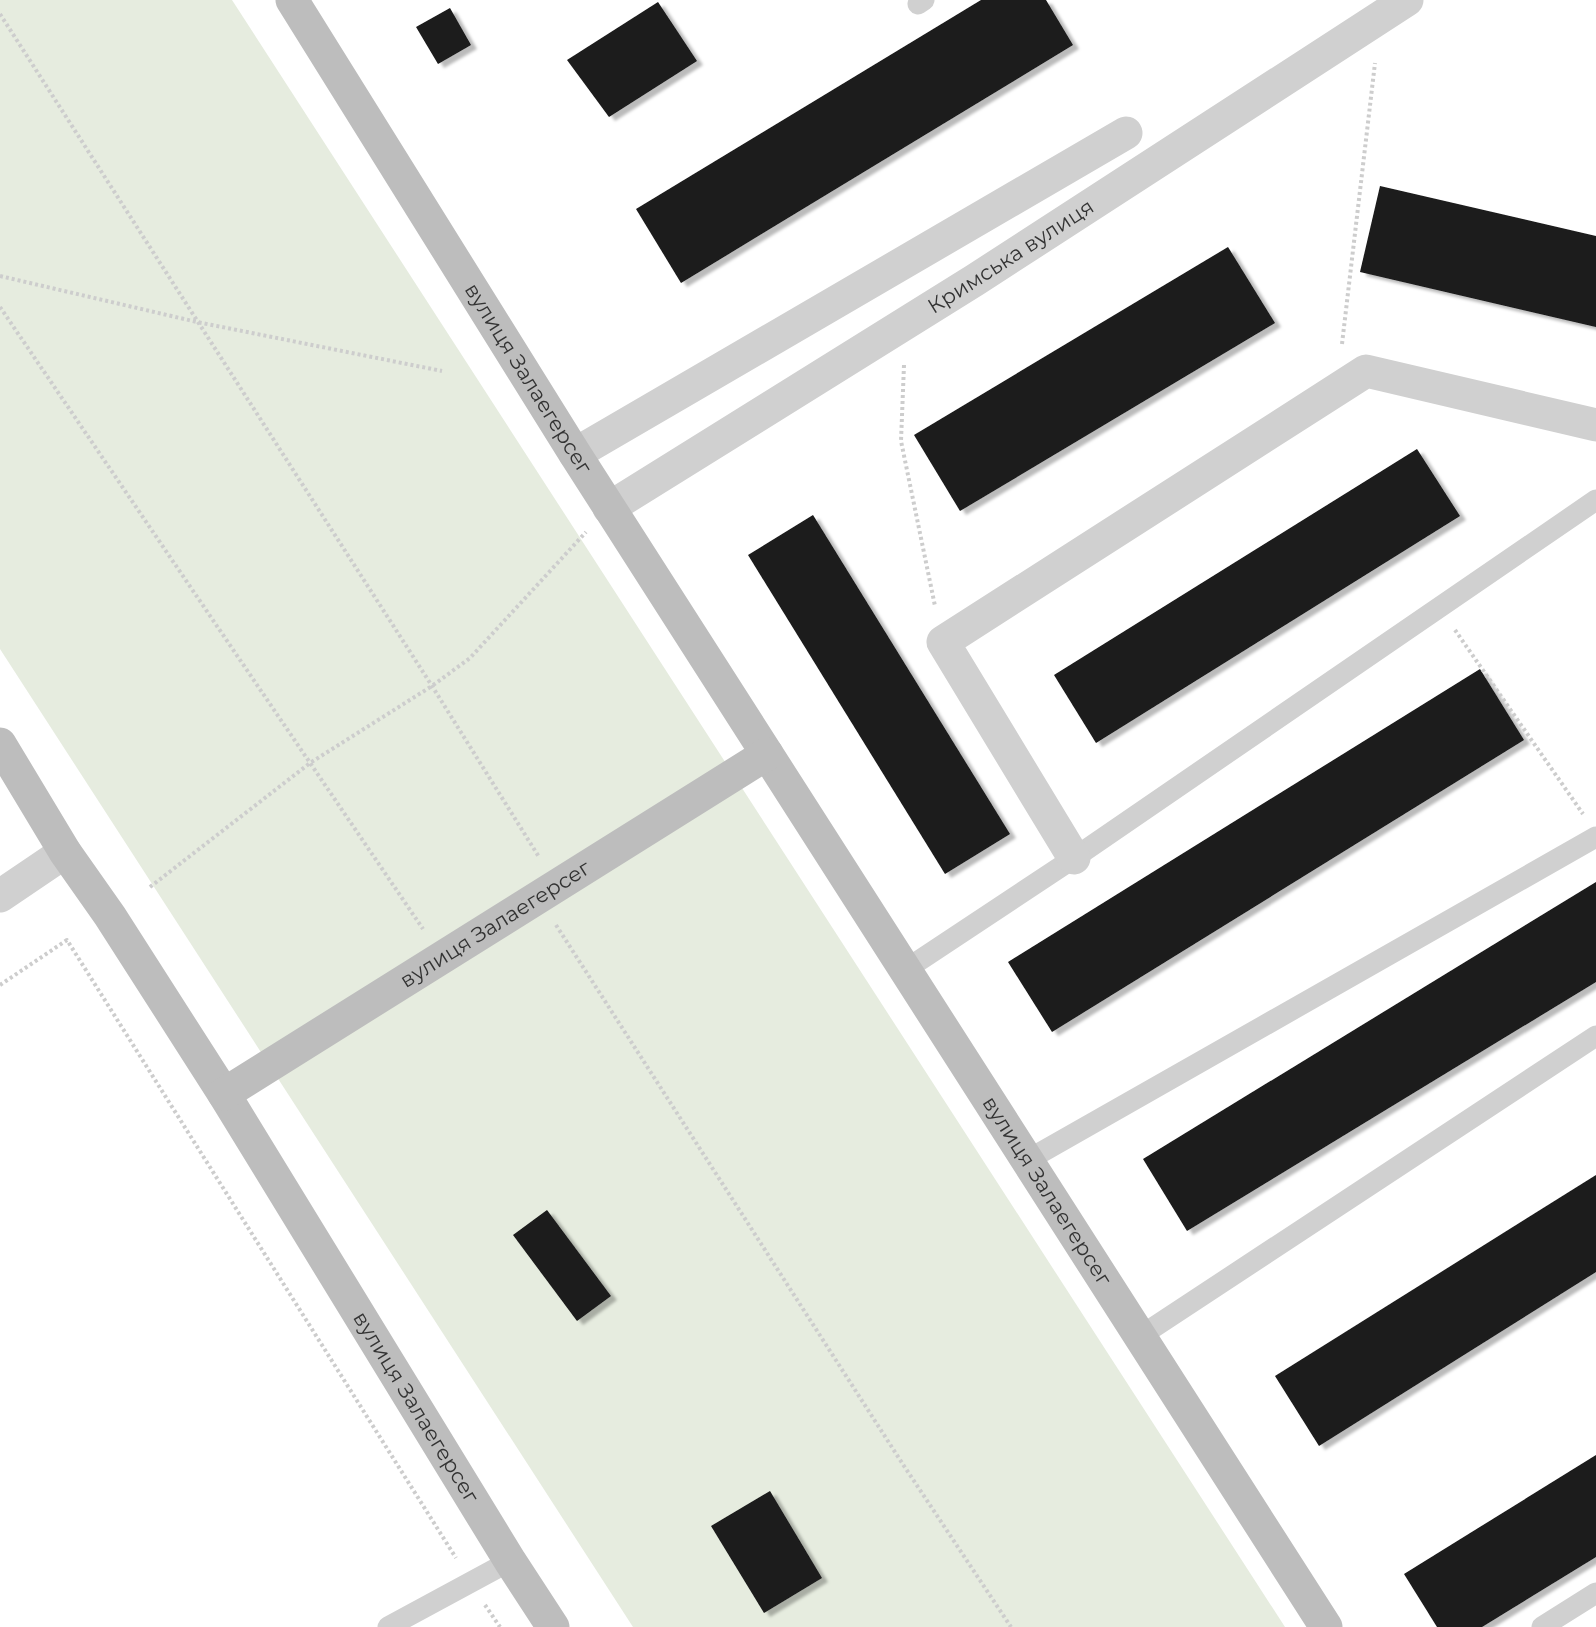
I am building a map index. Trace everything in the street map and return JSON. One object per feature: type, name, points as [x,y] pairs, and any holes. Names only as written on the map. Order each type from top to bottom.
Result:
[{"type":"main road","name":"вулиця Залаегерсег","points":[[292,0],[609,508],[1326,1627]]},
{"type":"main road","name":"вулиця Залаегерсег","points":[[0,744],[65,852],[110,916],[224,1094],[510,1562],[553,1627]]},
{"type":"main road","name":"вулиця Залаегерсег","points":[[224,1094],[767,754]]},
{"type":"street","name":"Кримська вулиця","points":[[609,508],[906,324],[1407,0]]},
{"type":"street","points":[[575,454],[1125,133]]},
{"type":"street","points":[[1074,858],[943,642],[1366,371],[1596,425]]},
{"type":"street","points":[[0,896],[65,852]]},
{"type":"lane","points":[[904,970],[1074,858],[1596,500]]},
{"type":"lane","points":[[1026,1161],[1593,830]]},
{"type":"lane","points":[[1139,1336],[1596,1036]]},
{"type":"lane","points":[[388,1627],[510,1562]]},
{"type":"lane","points":[[1542,1627],[1596,1593]]},
{"type":"path","points":[[0,14],[540,858],[520,872],[1011,1627]]},
{"type":"path","points":[[1336,390],[1380,18]]},
{"type":"path","points":[[0,276],[197,322],[442,371]]},
{"type":"path","points":[[0,307],[427,935]]},
{"type":"path","points":[[906,324],[901,441],[943,642]]},
{"type":"path","points":[[150,887],[310,763],[432,686],[471,658],[609,508]]},
{"type":"path","points":[[1439,608],[1593,830]]},
{"type":"path","points":[[0,985],[67,940],[500,1627]]},
{"type":"shaded area","points":[[0,0],[232,0],[1285,1627],[633,1627],[0,649]]},
{"type":"building","points":[[981,0],[1046,0],[1073,45],[681,283],[636,209]]},
{"type":"building","points":[[658,2],[697,61],[609,117],[567,60]]},
{"type":"building","points":[[450,8],[471,45],[438,64],[416,27]]},
{"type":"building","points":[[1380,186],[1596,236],[1596,327],[1360,272]]},
{"type":"building","points":[[1228,247],[1275,323],[960,511],[914,435]]},
{"type":"building","points":[[1417,449],[1460,516],[1096,743],[1054,675]]},
{"type":"building","points":[[813,515],[1010,834],[945,874],[748,555]]},
{"type":"building","points":[[1480,669],[1524,740],[1052,1032],[1008,962]]},
{"type":"building","points":[[1596,882],[1596,982],[1187,1231],[1143,1159]]},
{"type":"building","points":[[1596,1175],[1596,1272],[1319,1446],[1275,1376]]},
{"type":"building","points":[[547,1210],[611,1296],[577,1321],[513,1235]]},
{"type":"building","points":[[1596,1455],[1596,1557],[1482,1627],[1437,1627],[1404,1574]]},
{"type":"building","points":[[770,1491],[822,1578],[764,1613],[711,1526]]}]
